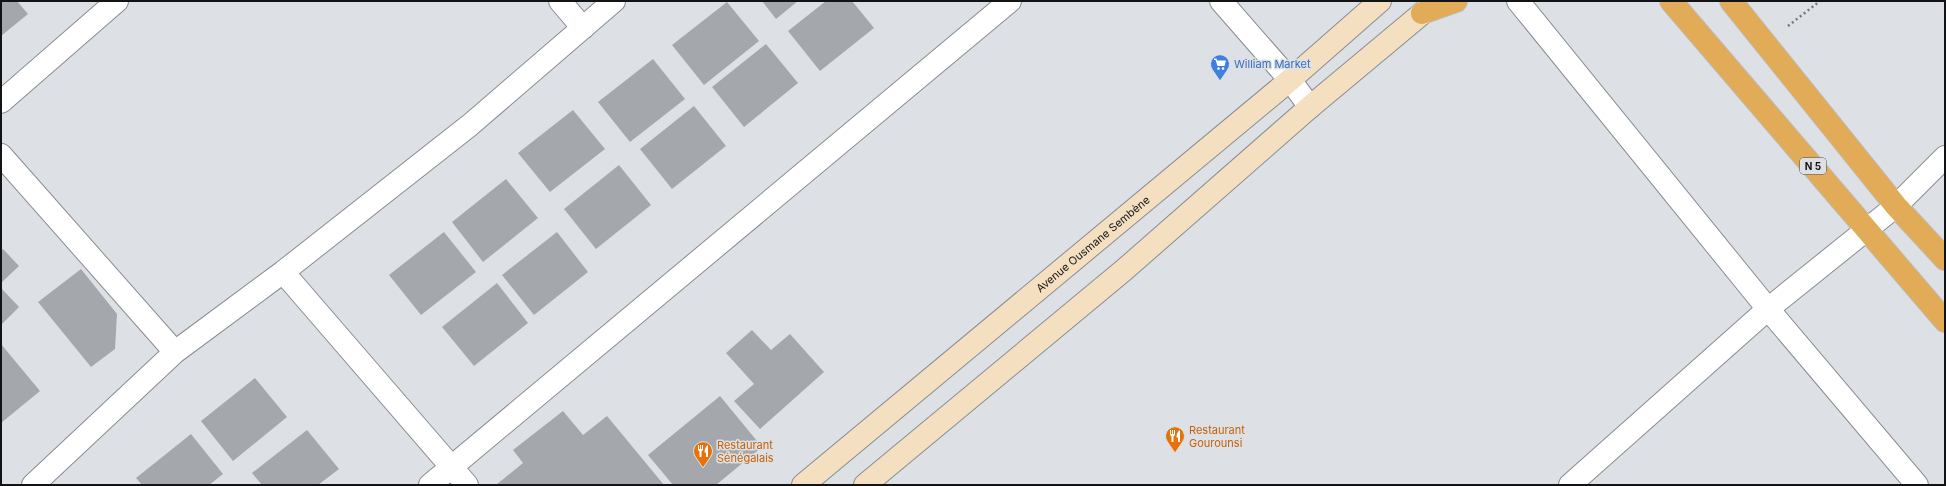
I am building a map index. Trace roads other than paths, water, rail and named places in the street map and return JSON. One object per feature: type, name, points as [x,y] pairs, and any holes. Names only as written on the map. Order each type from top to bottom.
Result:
[{"type":"highway","points":[[1429,7],[1456,1]]},
{"type":"highway","points":[[1657,1],[1676,7]]},
{"type":"highway","points":[[1731,1],[1896,206],[1945,259]]},
{"type":"highway","name":"N 5","points":[[1676,7],[1867,228],[1945,321]]},
{"type":"main road","name":"Avenue Ousmane Sembène","points":[[803,485],[1290,80],[1380,1]]},
{"type":"main road","points":[[865,485],[1124,270],[1310,107],[1429,7]]},
{"type":"street","points":[[1,102],[117,1]]},
{"type":"street","points":[[560,1],[583,28]]},
{"type":"street","points":[[32,485],[175,352],[283,272],[470,125],[614,1]]},
{"type":"street","points":[[430,485],[1010,1]]},
{"type":"street","points":[[1221,1],[1290,80],[1310,107]]},
{"type":"street","points":[[1518,1],[1768,310],[1917,485]]},
{"type":"street","points":[[1,155],[175,352]]},
{"type":"street","points":[[1570,485],[1768,310],[1867,228],[1896,206],[1945,157]]},
{"type":"street","points":[[283,272],[467,485]]},
{"type":"place","name":"William Market","points":[[1220,81]]},
{"type":"place","name":"Restaurant Gourounsi","points":[[1175,453]]},
{"type":"place","name":"Restaurant Sénégalais","points":[[703,468]]}]
